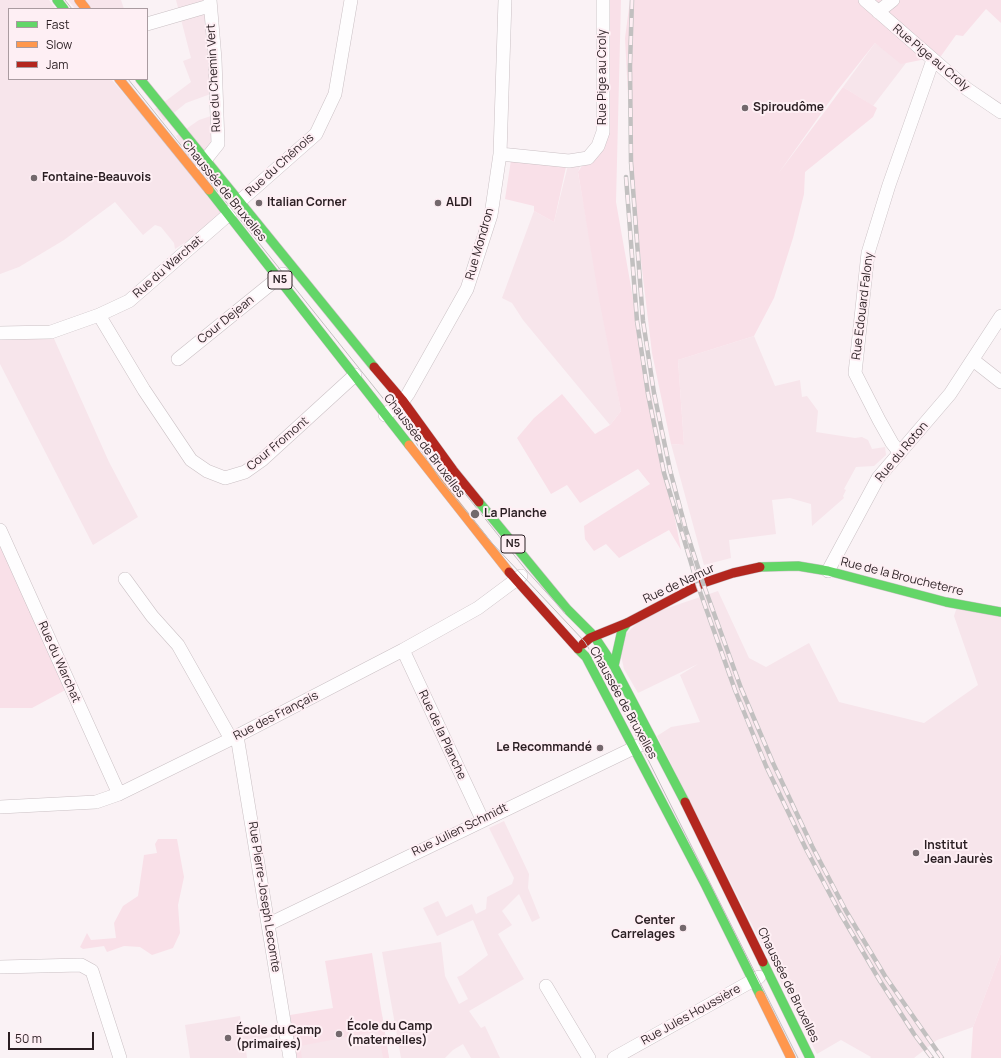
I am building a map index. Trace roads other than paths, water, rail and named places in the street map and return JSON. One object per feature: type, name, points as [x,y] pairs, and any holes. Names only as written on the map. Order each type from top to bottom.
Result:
[{"type":"main road","points":[[57,0],[63,8]]},
{"type":"main road","points":[[79,0],[85,8]]},
{"type":"main road","name":"Chaussée de Bruxelles","points":[[120,80],[195,172],[293,266],[357,347],[403,401],[453,470],[532,568],[567,609],[594,636],[614,666],[652,739],[810,1058]]},
{"type":"main road","name":"Chaussée de Bruxelles","points":[[141,80],[205,160],[234,209],[278,277],[515,580],[586,657],[634,747],[753,980],[791,1058]]},
{"type":"main road","name":"Rue de la Broucheterre","points":[[798,566],[828,571],[946,602],[1001,612]]},
{"type":"main road","name":"Rue de Namur","points":[[579,648],[594,636],[627,623],[686,592],[726,576],[761,568],[798,566]]},
{"type":"main road","name":"Chaussée de Bruxelles","points":[[614,666],[622,630],[627,623]]},
{"type":"street","name":"Rue du Chênois","points":[[234,209],[316,134],[335,94],[351,0]]},
{"type":"street","name":"Rue Mondron","points":[[385,415],[403,401],[467,289],[491,215],[500,154],[505,0]]},
{"type":"street","name":"Rue Pige au Croly","points":[[500,154],[569,161],[588,158],[598,146],[604,132],[603,0]]},
{"type":"street","name":"Rue Pige au Croly","points":[[865,0],[967,89],[1001,112]]},
{"type":"street","points":[[878,12],[893,0]]},
{"type":"street","points":[[148,24],[210,3]]},
{"type":"street","name":"Rue du Chemin Vert","points":[[195,172],[218,144],[215,59],[210,3]]},
{"type":"street","name":"Rue Edouard Falony","points":[[900,453],[888,438],[855,373],[868,254],[889,185],[933,60]]},
{"type":"street","name":"Rue du Warchat","points":[[0,333],[51,332],[99,315],[129,300],[234,209]]},
{"type":"street","name":"Cour Dejean","points":[[178,359],[293,266]]},
{"type":"street","name":"Cour Fromont","points":[[99,315],[144,390],[191,460],[207,471],[225,478],[245,472],[262,460],[355,375]]},
{"type":"street","name":"Rue du Roton","points":[[828,571],[878,478],[950,394],[1001,316]]},
{"type":"street","points":[[973,360],[1001,382]]},
{"type":"street","name":"Rue du Warchat","points":[[0,530],[119,794]]},
{"type":"street","name":"Rue des Français","points":[[0,806],[96,802],[119,794],[234,738],[403,650],[478,608],[532,568]]},
{"type":"street","name":"Rue Pierre-Joseph Lecomte","points":[[125,579],[152,616],[178,645],[234,738],[269,924],[290,1058]]},
{"type":"street","name":"Rue de la Planche","points":[[403,650],[482,819]]},
{"type":"street","name":"Rue Julien Schmidt","points":[[269,924],[482,819],[652,739]]},
{"type":"street","points":[[0,967],[81,965],[92,972],[120,1058]]},
{"type":"street","name":"Rue Jules Houssière","points":[[614,1058],[753,980],[769,974]]},
{"type":"street","points":[[546,986],[589,1058]]},
{"type":"tram line","points":[[65,0],[71,8]]},
{"type":"tram line","points":[[129,80],[402,422],[441,480],[492,543],[585,642],[614,692],[798,1058]]},
{"type":"tram line","points":[[419,436],[526,570],[565,613]]},
{"type":"railway","points":[[632,0],[630,66],[631,162],[643,321],[654,393],[670,470],[686,530],[703,583],[741,688],[773,763],[812,846],[846,911],[885,976],[942,1058]]},
{"type":"railway","points":[[626,177],[637,321],[648,394],[664,473],[698,586],[735,690],[766,766],[806,849],[840,913],[880,981],[914,1034],[932,1058]]},
{"type":"place","name":"Spiroudôme","points":[[745,108]]},
{"type":"place","name":"Fontaine-Beauvois","points":[[34,178]]},
{"type":"place","name":"Italian Corner","points":[[259,203]]},
{"type":"place","name":"ALDI","points":[[438,203]]},
{"type":"place","name":"La Planche","points":[[475,514]]},
{"type":"place","name":"Le Recommandé","points":[[600,748]]},
{"type":"place","name":"Institut Jean Jaurès","points":[[916,853]]},
{"type":"place","name":"Center Carrelages","points":[[683,928]]},
{"type":"place","name":"École du Camp (maternelles)","points":[[339,1034]]},
{"type":"place","name":"École du Camp (primaires)","points":[[228,1038]]}]
